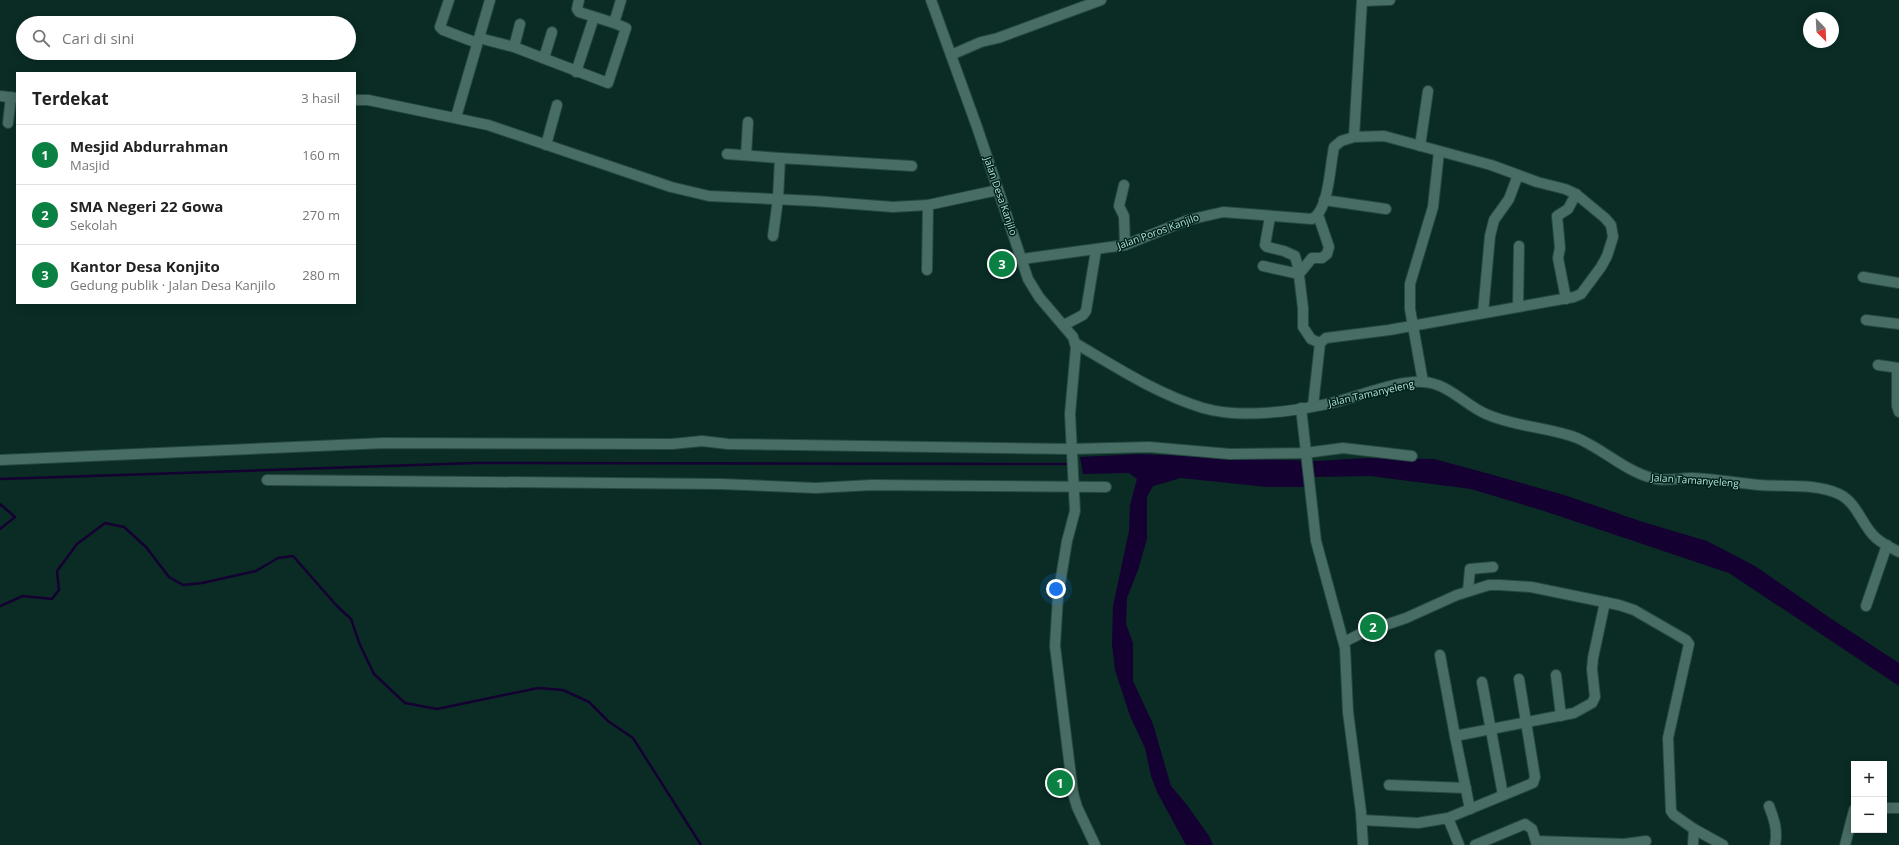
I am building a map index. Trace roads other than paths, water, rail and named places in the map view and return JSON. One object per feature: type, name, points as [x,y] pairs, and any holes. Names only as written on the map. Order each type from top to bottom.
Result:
[{"type":"street","points":[[449,0],[440,27],[443,30],[478,40],[514,47],[606,83],[610,81],[626,30],[624,26],[614,22],[578,11],[579,0]]},
{"type":"street","points":[[456,117],[490,0]]},
{"type":"street","points":[[614,22],[620,0]]},
{"type":"street","name":"Jalan Desa Kanjilo","points":[[931,0],[1028,279],[1035,291],[1064,325],[1076,343]]},
{"type":"street","points":[[951,55],[981,42],[998,38],[1101,0]]},
{"type":"street","points":[[1354,137],[1362,0],[1390,0]]},
{"type":"street","points":[[576,72],[594,16]]},
{"type":"street","points":[[514,47],[520,24]]},
{"type":"street","points":[[544,58],[552,32]]},
{"type":"street","points":[[1420,146],[1428,91]]},
{"type":"street","points":[[0,96],[14,98],[8,123]]},
{"type":"street","points":[[356,100],[368,100],[456,117],[488,125],[691,193],[721,197],[778,199],[893,207],[928,205],[998,190]]},
{"type":"street","points":[[546,145],[557,105]]},
{"type":"street","points":[[746,155],[748,122]]},
{"type":"street","points":[[1299,274],[1312,258],[1322,258],[1327,254],[1329,246],[1318,215],[1324,200],[1334,147],[1341,141],[1354,137],[1384,136],[1491,165],[1565,189],[1576,194],[1605,218],[1611,226],[1613,237],[1607,256],[1581,294],[1566,299],[1326,338],[1320,343],[1314,406]]},
{"type":"street","points":[[1423,382],[1410,309],[1410,284],[1433,207],[1439,152]]},
{"type":"street","points":[[727,154],[912,166]]},
{"type":"street","points":[[773,236],[778,199],[780,158]]},
{"type":"street","points":[[1483,313],[1490,236],[1494,220],[1509,199],[1518,175]]},
{"type":"street","points":[[1124,185],[1119,206],[1124,216],[1125,245]]},
{"type":"street","points":[[1566,299],[1558,258],[1560,248],[1557,216],[1568,209],[1576,194]]},
{"type":"street","points":[[1324,200],[1386,209]]},
{"type":"street","points":[[927,270],[928,205]]},
{"type":"street","name":"Jalan Poros Kanjilo","points":[[1022,259],[1057,253],[1096,250],[1125,245],[1188,220],[1213,213],[1252,214],[1306,220],[1312,219],[1318,215]]},
{"type":"street","points":[[1270,217],[1265,245],[1267,247],[1293,255],[1299,274],[1303,308],[1303,327],[1311,338],[1320,343]]},
{"type":"street","points":[[1518,307],[1519,246]]},
{"type":"street","points":[[1064,325],[1085,313],[1096,250]]},
{"type":"street","points":[[1263,266],[1299,274]]},
{"type":"street","points":[[1863,277],[1899,283]]},
{"type":"street","points":[[1866,320],[1899,324]]},
{"type":"street","points":[[1076,343],[1070,414],[1074,511],[1058,596],[1056,646],[1073,793],[1077,807],[1095,845]]},
{"type":"street","name":"Jalan Tamanyeleng","points":[[1076,343],[1122,371],[1156,389],[1203,408],[1242,413],[1314,406],[1396,385],[1423,382],[1454,393],[1483,413],[1497,419],[1561,433],[1579,439],[1632,470],[1654,479],[1703,479],[1760,485],[1800,487],[1833,492],[1846,498],[1872,535],[1899,552]]},
{"type":"street","points":[[1878,365],[1898,368],[1897,406],[1899,412]]},
{"type":"street","points":[[1301,408],[1309,494],[1316,541],[1344,642],[1348,719],[1362,820],[1363,845]]},
{"type":"street","points":[[0,460],[414,443],[672,444],[702,441],[728,444],[1071,452],[1149,447],[1215,454],[1305,455],[1322,449],[1342,448],[1412,456]]},
{"type":"street","points":[[267,480],[690,484],[816,488],[872,485],[1074,484],[1106,487]]},
{"type":"street","points":[[1866,606],[1887,545]]},
{"type":"street","points":[[1468,591],[1470,569],[1493,567]]},
{"type":"street","points":[[1344,642],[1362,633],[1406,618],[1468,591],[1489,585],[1531,587],[1605,602],[1634,610],[1686,640],[1689,644],[1668,738],[1667,752],[1671,811],[1674,815],[1694,829],[1723,845]]},
{"type":"street","points":[[1455,736],[1561,716],[1584,708],[1595,699],[1593,658],[1605,602]]},
{"type":"street","points":[[1440,655],[1470,809]]},
{"type":"street","points":[[1556,675],[1561,716]]},
{"type":"street","points":[[1362,820],[1418,823],[1448,818],[1534,782],[1527,722],[1519,680]]},
{"type":"street","points":[[1482,682],[1503,795]]},
{"type":"street","points":[[1389,785],[1466,788]]},
{"type":"street","points":[[1769,806],[1777,834],[1775,845]]},
{"type":"street","points":[[1887,808],[1899,808]]},
{"type":"street","points":[[1448,818],[1459,845]]},
{"type":"street","points":[[1846,845],[1851,823]]},
{"type":"street","points":[[1475,845],[1525,824],[1532,829],[1536,843],[1624,844],[1646,841]]},
{"type":"street","points":[[1693,845],[1694,829]]},
{"type":"waterway","points":[[0,479],[475,463],[1069,464]]},
{"type":"waterway","points":[[0,504],[15,517],[0,529]]},
{"type":"waterway","points":[[0,606],[23,596],[52,599],[59,590],[57,571],[77,544],[105,523],[124,527],[146,547],[169,577],[183,585],[202,583],[256,571],[278,558],[293,556],[337,606],[351,619],[360,645],[374,674],[405,703],[437,709],[538,688],[563,690],[589,702],[608,721],[633,738],[701,845]]},
{"type":"place","name":"Kantor Desa Konjito","points":[[1002,264]]},
{"type":"place","name":"SMA Negeri 22 Gowa","points":[[1373,627]]},
{"type":"place","name":"Mesjid Abdurrahman","points":[[1060,783]]}]
